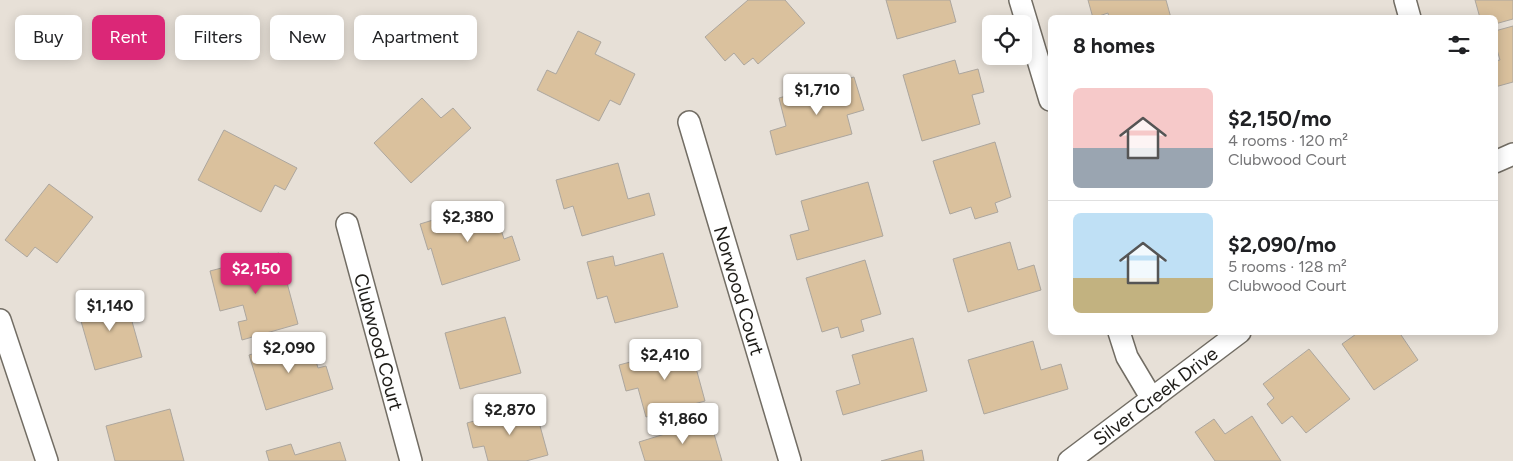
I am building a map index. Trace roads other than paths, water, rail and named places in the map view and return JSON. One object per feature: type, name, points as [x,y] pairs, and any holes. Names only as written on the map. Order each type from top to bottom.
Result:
[{"type":"street","points":[[1020,0],[1048,93]]},
{"type":"street","points":[[1405,0],[1409,15]]},
{"type":"street","name":"Norwood Court","points":[[689,122],[790,461]]},
{"type":"street","points":[[1498,161],[1513,154]]},
{"type":"street","name":"Clubwood Court","points":[[346,224],[411,461]]},
{"type":"street","points":[[0,320],[47,461]]},
{"type":"street","points":[[1120,335],[1127,357],[1152,399]]},
{"type":"street","name":"Silver Creek Drive","points":[[1069,461],[1236,335]]}]
